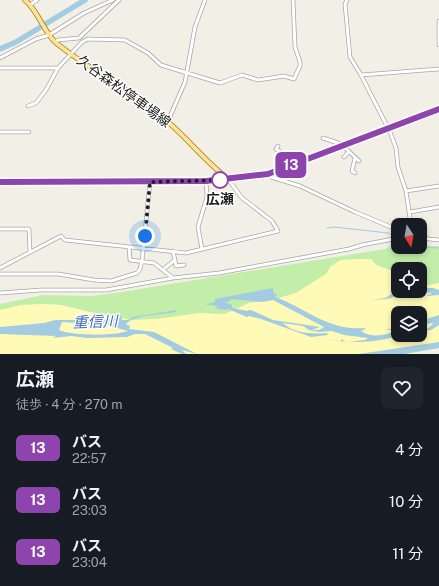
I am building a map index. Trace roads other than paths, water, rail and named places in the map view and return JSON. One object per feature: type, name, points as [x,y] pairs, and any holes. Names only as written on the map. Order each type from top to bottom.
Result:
[{"type":"main road","name":"久谷森松停車場線","points":[[25,0],[55,42],[112,80],[168,121],[198,153],[228,179]]},
{"type":"main road","points":[[0,182],[206,181],[268,174],[439,109]]},
{"type":"street","points":[[30,5],[37,0]]},
{"type":"street","points":[[0,58],[48,34],[84,13],[113,0]]},
{"type":"street","points":[[55,42],[58,40],[79,38],[118,0]]},
{"type":"street","points":[[168,121],[179,98],[188,72],[195,27],[205,0]]},
{"type":"street","points":[[28,106],[33,106],[41,97],[58,68],[84,40],[122,39],[148,53],[161,65],[220,83],[242,75],[258,80],[284,76],[294,79],[300,66],[300,62],[295,47],[293,0]]},
{"type":"street","points":[[347,0],[345,4],[350,57],[361,75],[388,128],[396,148],[398,167],[406,191],[410,218]]},
{"type":"street","points":[[439,21],[439,45]]},
{"type":"street","points":[[0,68],[58,68]]},
{"type":"street","points":[[361,75],[439,69]]},
{"type":"street","points":[[0,132],[29,132]]},
{"type":"street","points":[[323,138],[342,145],[359,161]]},
{"type":"street","points":[[278,146],[276,149],[298,163]]},
{"type":"street","points":[[344,157],[350,152]]},
{"type":"street","points":[[355,158],[352,171],[355,173]]},
{"type":"street","points":[[268,174],[271,177],[300,186],[391,227]]},
{"type":"street","points":[[0,268],[61,236],[65,240],[186,253],[278,231],[272,221],[242,198],[228,179]]},
{"type":"street","points":[[202,249],[198,227],[207,197],[206,181]]},
{"type":"street","points":[[0,274],[58,274],[99,281],[111,281],[137,273],[142,262],[150,182]]},
{"type":"street","points":[[406,191],[439,186]]},
{"type":"street","points":[[410,212],[439,207]]},
{"type":"street","points":[[0,229],[29,229],[30,252]]},
{"type":"street","points":[[0,293],[41,290],[106,290],[173,278],[219,273],[349,249],[391,239]]},
{"type":"street","points":[[428,239],[439,240]]},
{"type":"street","points":[[130,247],[130,260],[154,262],[173,278]]},
{"type":"street","points":[[172,251],[176,266],[184,265]]},
{"type":"street","points":[[165,268],[175,260]]},
{"type":"water","points":[[273,288],[273,292],[277,295],[275,297],[318,318],[339,326],[363,328],[366,329],[361,331],[374,336],[391,332],[391,338],[362,342],[350,342],[365,340],[368,338],[344,335],[332,331],[319,332],[309,330],[303,326],[283,323],[287,327],[298,331],[309,333],[327,333],[328,335],[311,337],[261,319],[249,316],[247,317],[228,309],[225,310],[215,308],[218,307],[213,305],[205,305],[215,302],[215,299]],"holes":[[[231,299],[262,302],[273,300],[324,327],[319,330],[312,330],[320,327],[273,320],[251,310],[248,311],[232,308],[232,305],[224,302],[229,302]]]},
{"type":"water","points":[[427,288],[439,290],[439,295],[427,296],[432,293],[427,292]]},
{"type":"water","points":[[391,294],[391,298],[371,300],[386,298]]},
{"type":"water","name":"重信川","points":[[177,310],[175,312],[135,318],[126,324],[130,326],[129,329],[154,332],[197,354],[182,350],[186,354],[182,354],[145,334],[135,334],[127,337],[87,338],[71,336],[52,338],[56,336],[0,334],[0,327],[44,323],[55,320],[106,320],[110,318],[109,317],[121,316],[122,320],[128,320],[133,317]],"holes":[[[62,322],[106,325],[128,331],[122,333],[93,335],[59,330]]]},
{"type":"water","points":[[439,315],[439,325],[427,331],[433,324],[427,324],[427,319]]},
{"type":"water","points":[[439,342],[439,348],[405,354],[359,354]]},
{"type":"waterway","points":[[0,49],[16,42],[85,0]]},
{"type":"waterway","points":[[327,228],[334,227],[391,234]]},
{"type":"waterway","points":[[427,247],[439,248]]},
{"type":"place","name":"広瀬","points":[[220,180]]}]
